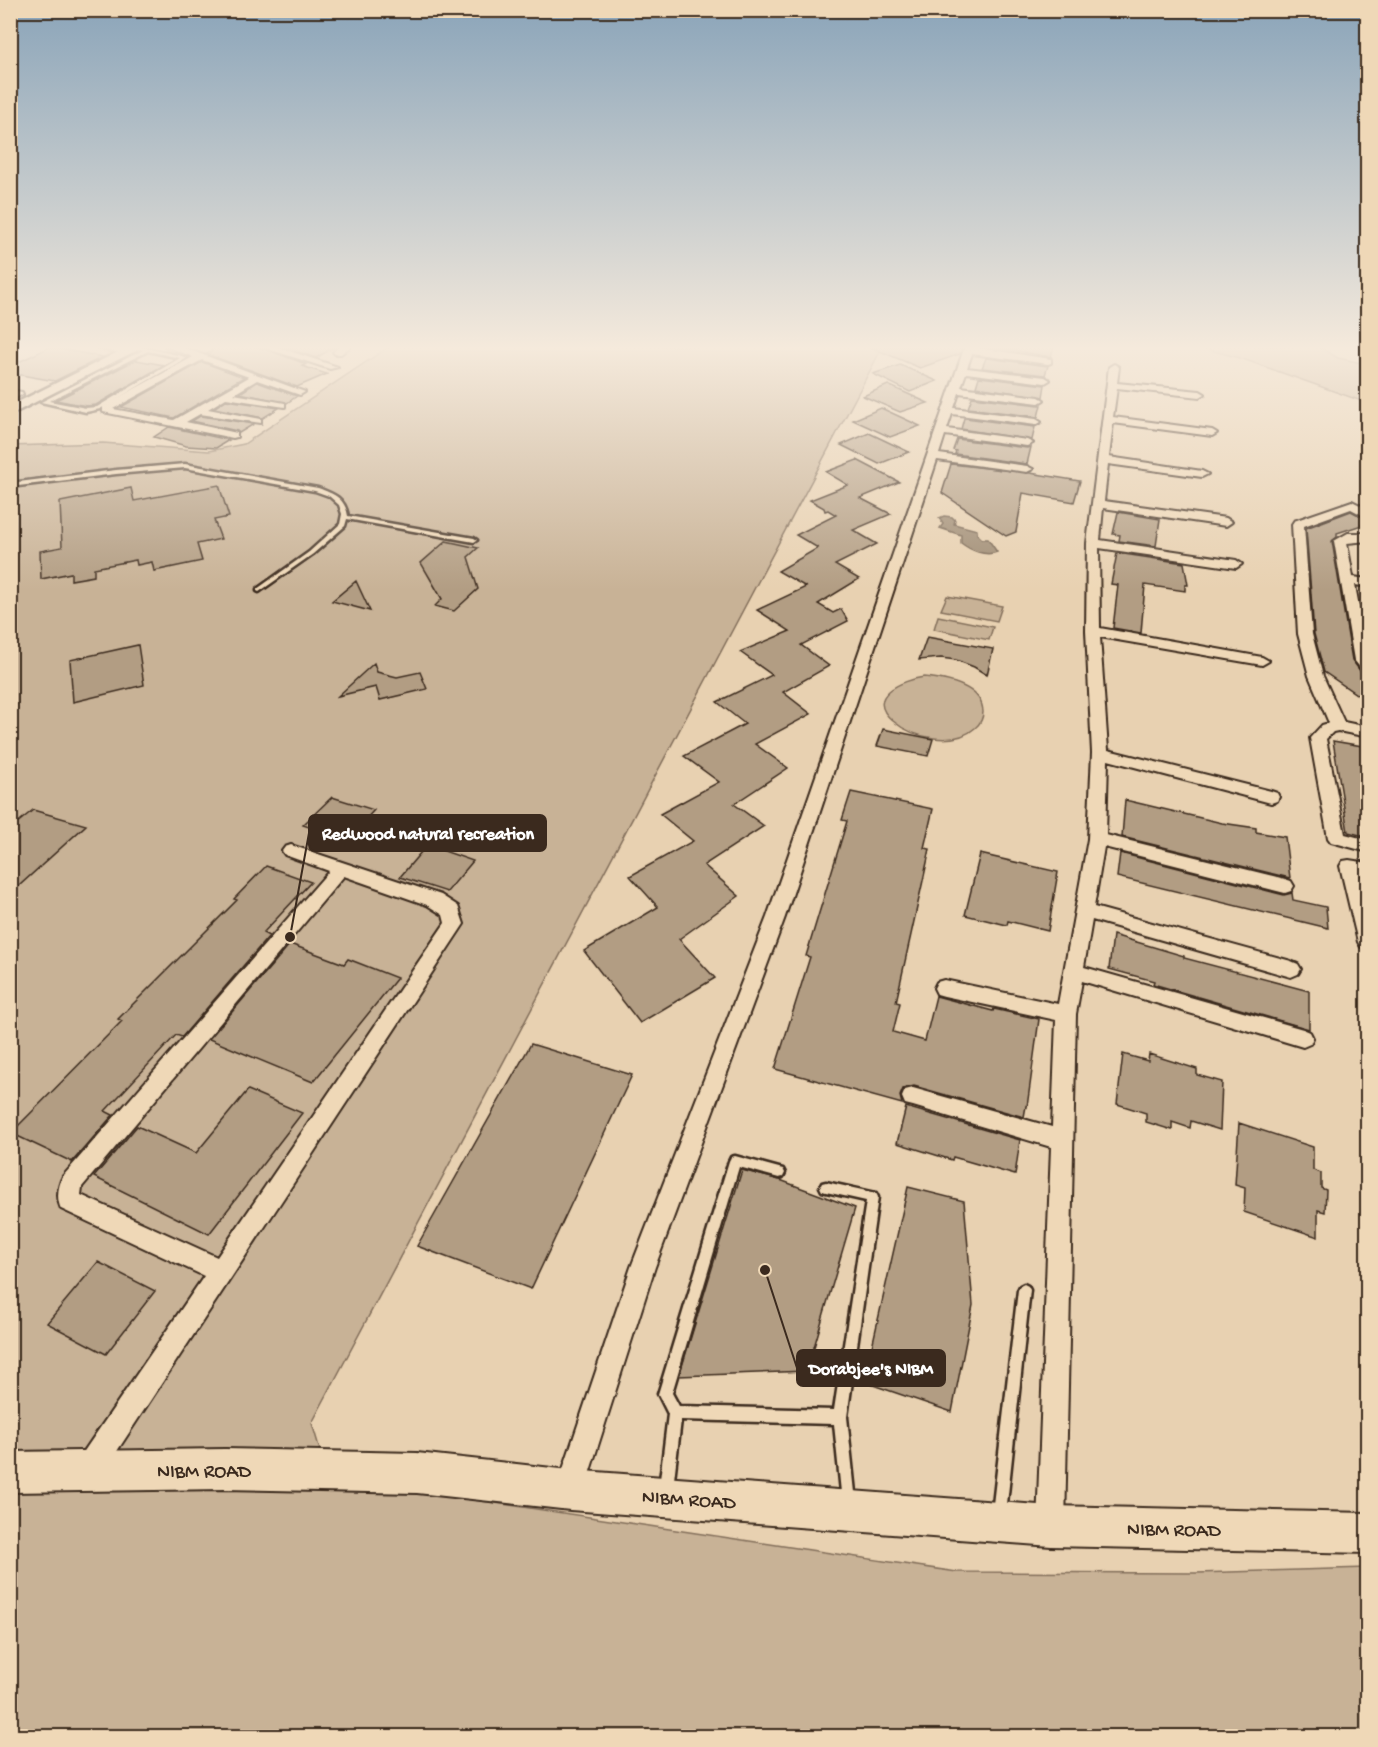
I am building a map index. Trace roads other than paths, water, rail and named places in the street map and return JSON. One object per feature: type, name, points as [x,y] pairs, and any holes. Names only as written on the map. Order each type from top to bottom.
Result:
[{"type":"main road","name":"NIBM ROAD","points":[[10,1472],[225,1469],[417,1473],[570,1490],[1051,1526],[1368,1533]]},
{"type":"street","points":[[198,428],[233,435]]},
{"type":"street","points":[[570,1490],[643,1267],[776,916],[881,613],[941,428]]},
{"type":"street","points":[[1051,1526],[1066,1014],[1097,839],[1100,753],[1093,631],[1093,543],[1107,428]]},
{"type":"street","points":[[1171,428],[1212,433]]},
{"type":"street","points":[[936,443],[1027,443]]},
{"type":"street","points":[[936,443],[1027,469]]},
{"type":"street","points":[[1103,460],[1202,474]]},
{"type":"street","points":[[1098,504],[1226,522]]},
{"type":"street","points":[[1338,726],[1316,676],[1305,634],[1298,524],[1352,506],[1368,514]]},
{"type":"street","points":[[1368,529],[1340,541],[1361,660],[1368,668]]},
{"type":"street","points":[[1347,537],[1368,537]]},
{"type":"street","points":[[1093,543],[1236,564]]},
{"type":"street","points":[[1347,580],[1368,583]]},
{"type":"street","points":[[1093,631],[1262,661]]},
{"type":"street","points":[[1368,732],[1338,726],[1328,728],[1318,738],[1337,838],[1368,846]]},
{"type":"street","points":[[1100,753],[1271,797]]},
{"type":"street","points":[[1097,839],[1285,886]]},
{"type":"street","points":[[87,1471],[455,924],[451,911],[434,900],[291,852]]},
{"type":"street","points":[[1368,870],[1349,866],[1368,942]]},
{"type":"street","points":[[222,1272],[69,1201],[72,1183],[341,868]]},
{"type":"street","points":[[1084,911],[1292,969]]},
{"type":"street","points":[[1073,971],[1303,1038]]},
{"type":"street","points":[[944,988],[1066,1014]]},
{"type":"street","points":[[913,1097],[1062,1140]]},
{"type":"lane","points":[[10,486],[116,472],[185,466],[316,489],[331,495],[342,504],[343,525],[311,553],[259,590]]},
{"type":"lane","points":[[344,517],[474,540]]},
{"type":"lane","points":[[665,1497],[675,1413],[664,1394],[735,1161],[779,1173]]},
{"type":"lane","points":[[826,1187],[872,1197],[840,1417],[849,1510]]},
{"type":"lane","points":[[998,1522],[1024,1290]]},
{"type":"lane","points":[[675,1413],[840,1417]]},
{"type":"place","name":"Redwood natural recreation","points":[[290,937]]},
{"type":"place","name":"Dorabjee's NIBM","points":[[765,1270]]}]
